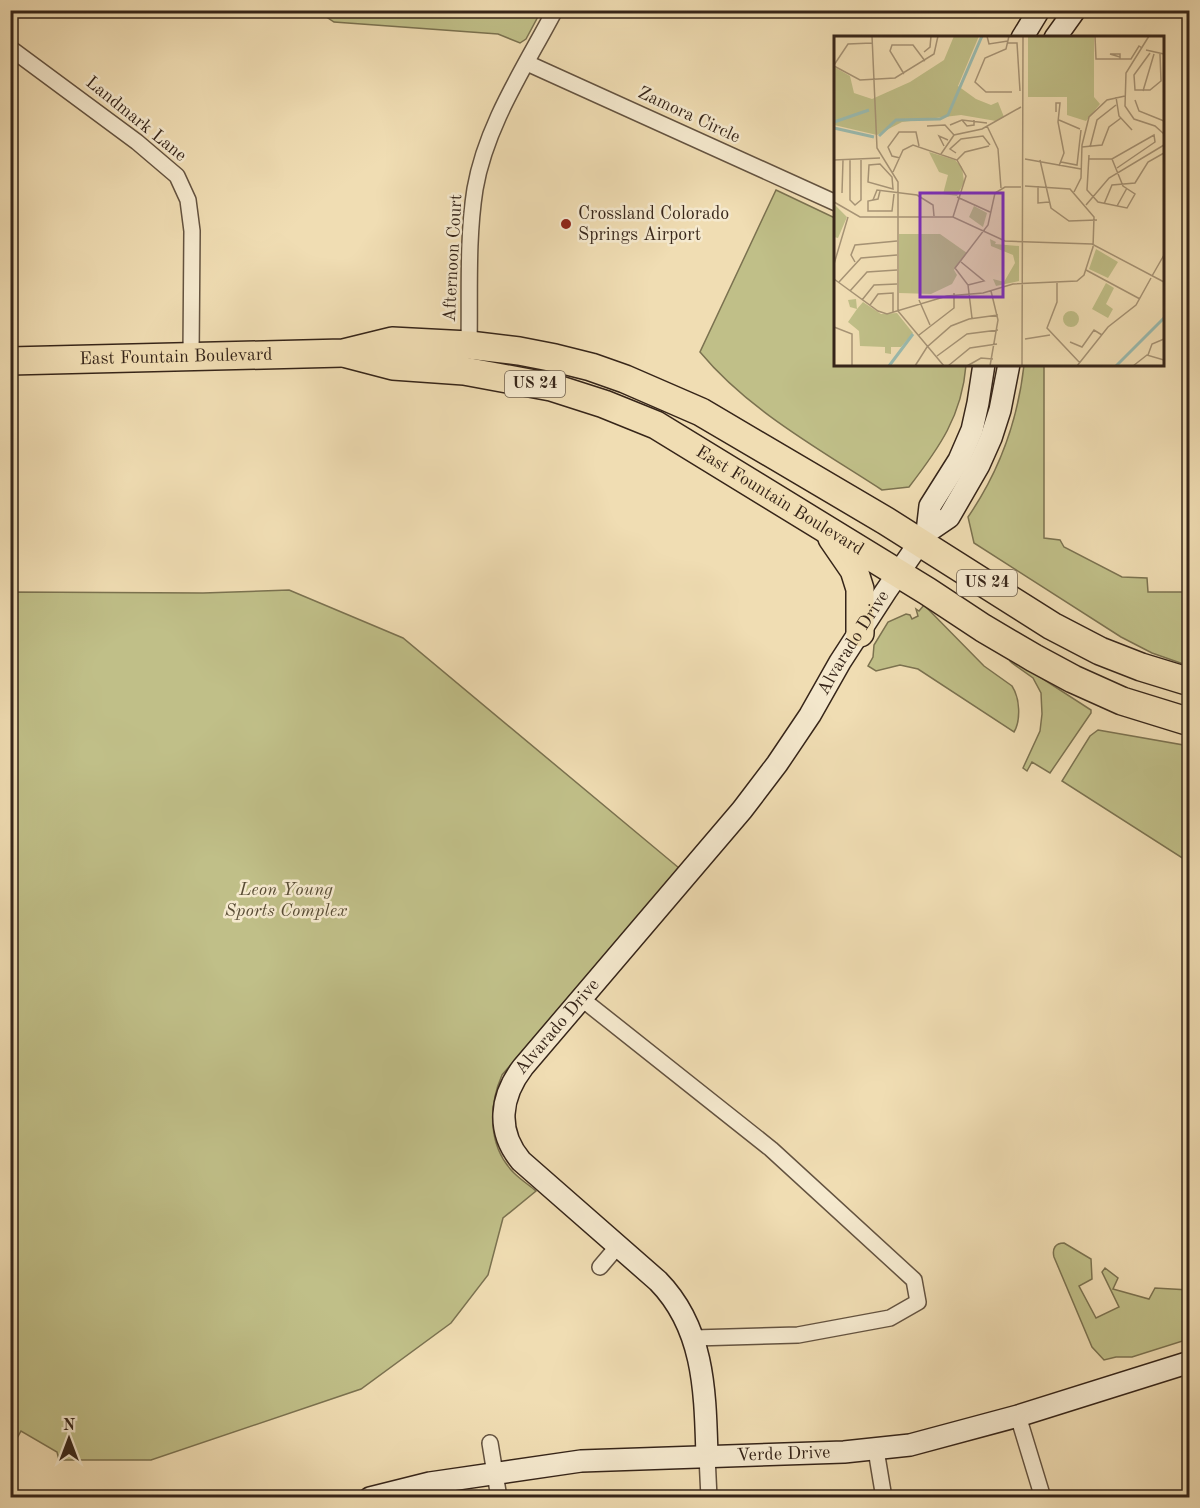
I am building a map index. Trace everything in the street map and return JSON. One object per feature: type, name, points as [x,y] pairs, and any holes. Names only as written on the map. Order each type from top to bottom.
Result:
[{"type":"highway","name":"East Fountain Boulevard","points":[[10,361],[343,353],[392,341],[469,345],[519,351],[591,367],[701,412],[924,537],[1052,626],[1100,651],[1141,668],[1190,682]]},
{"type":"highway","name":"East Fountain Boulevard","points":[[343,353],[393,366],[464,371],[551,387],[604,404],[656,425],[927,591],[983,628],[1073,679],[1122,701],[1190,722]]},
{"type":"highway","points":[[826,530],[854,570],[860,589],[860,633]]},
{"type":"street","name":"Afternoon Court","points":[[469,345],[472,226],[475,189],[484,153],[497,121],[555,10]]},
{"type":"street","points":[[1023,36],[1039,10]]},
{"type":"street","points":[[1056,36],[1075,10]]},
{"type":"street","name":"Landmark Lane","points":[[10,48],[118,128],[177,176],[188,200],[192,231],[191,357]]},
{"type":"street","name":"Zamora Circle","points":[[527,63],[834,203]]},
{"type":"street","points":[[924,537],[930,506],[959,460],[972,430],[984,366]]},
{"type":"street","points":[[924,537],[949,517],[979,465],[1000,410],[1009,366]]},
{"type":"street","name":"Alvarado Drive","points":[[709,1497],[705,1395],[694,1338],[669,1292],[525,1166],[512,1151],[504,1130],[502,1117],[504,1105],[513,1080],[742,810],[777,765],[898,574],[924,537]]},
{"type":"street","points":[[582,999],[771,1149],[914,1280],[918,1302],[890,1318],[798,1335],[694,1338]]},
{"type":"street","points":[[600,1267],[617,1246]]},
{"type":"street","name":"Verde Drive","points":[[370,1497],[430,1483],[581,1461],[820,1454],[876,1450],[938,1438],[1018,1416],[1190,1362]]},
{"type":"street","points":[[1018,1416],[1043,1497]]},
{"type":"street","points":[[490,1443],[499,1497]]},
{"type":"street","points":[[876,1450],[884,1497]]},
{"type":"green space","points":[[324,10],[541,11],[526,39],[520,43],[498,34],[334,22],[322,14]]},
{"type":"green space","points":[[776,190],[834,218],[834,366],[966,366],[960,400],[954,416],[930,459],[909,487],[882,490],[809,444],[762,410],[719,373],[700,352]]},
{"type":"green space","points":[[1024,366],[1044,366],[1044,538],[1060,540],[1064,547],[1122,577],[1147,578],[1148,592],[1189,592],[1189,666],[1152,653],[1121,637],[974,543],[968,517],[998,463],[1012,425]]},
{"type":"green space","name":"Leon Young Sports Complex","points":[[289,590],[403,638],[679,868],[502,1075],[494,1100],[495,1139],[505,1163],[536,1191],[503,1218],[488,1275],[451,1323],[361,1389],[151,1460],[59,1460],[57,1452],[21,1431],[16,1440],[11,1440],[11,592],[203,593]]},
{"type":"green space","points":[[924,605],[984,666],[1012,686],[1019,709],[1014,732],[918,669],[900,665],[876,671],[868,666],[873,657],[874,645],[888,622],[906,614],[912,619],[918,616],[916,609],[919,611]]},
{"type":"green space","points":[[1012,659],[1091,710],[1050,773],[1032,762],[1027,771],[1023,768],[1040,731],[1041,693],[1033,678],[1012,663],[1010,661]]},
{"type":"green space","points":[[1098,730],[1189,746],[1190,857],[1187,861],[1062,781],[1090,736]]},
{"type":"green space","points":[[1064,1243],[1091,1259],[1092,1279],[1079,1286],[1096,1318],[1119,1307],[1102,1272],[1105,1268],[1118,1278],[1113,1289],[1149,1299],[1155,1288],[1189,1290],[1189,1339],[1132,1357],[1104,1360],[1092,1347],[1054,1257],[1055,1247]]},
{"type":"place","name":"Crossland Colorado Springs Airport","points":[[566,224]]}]
